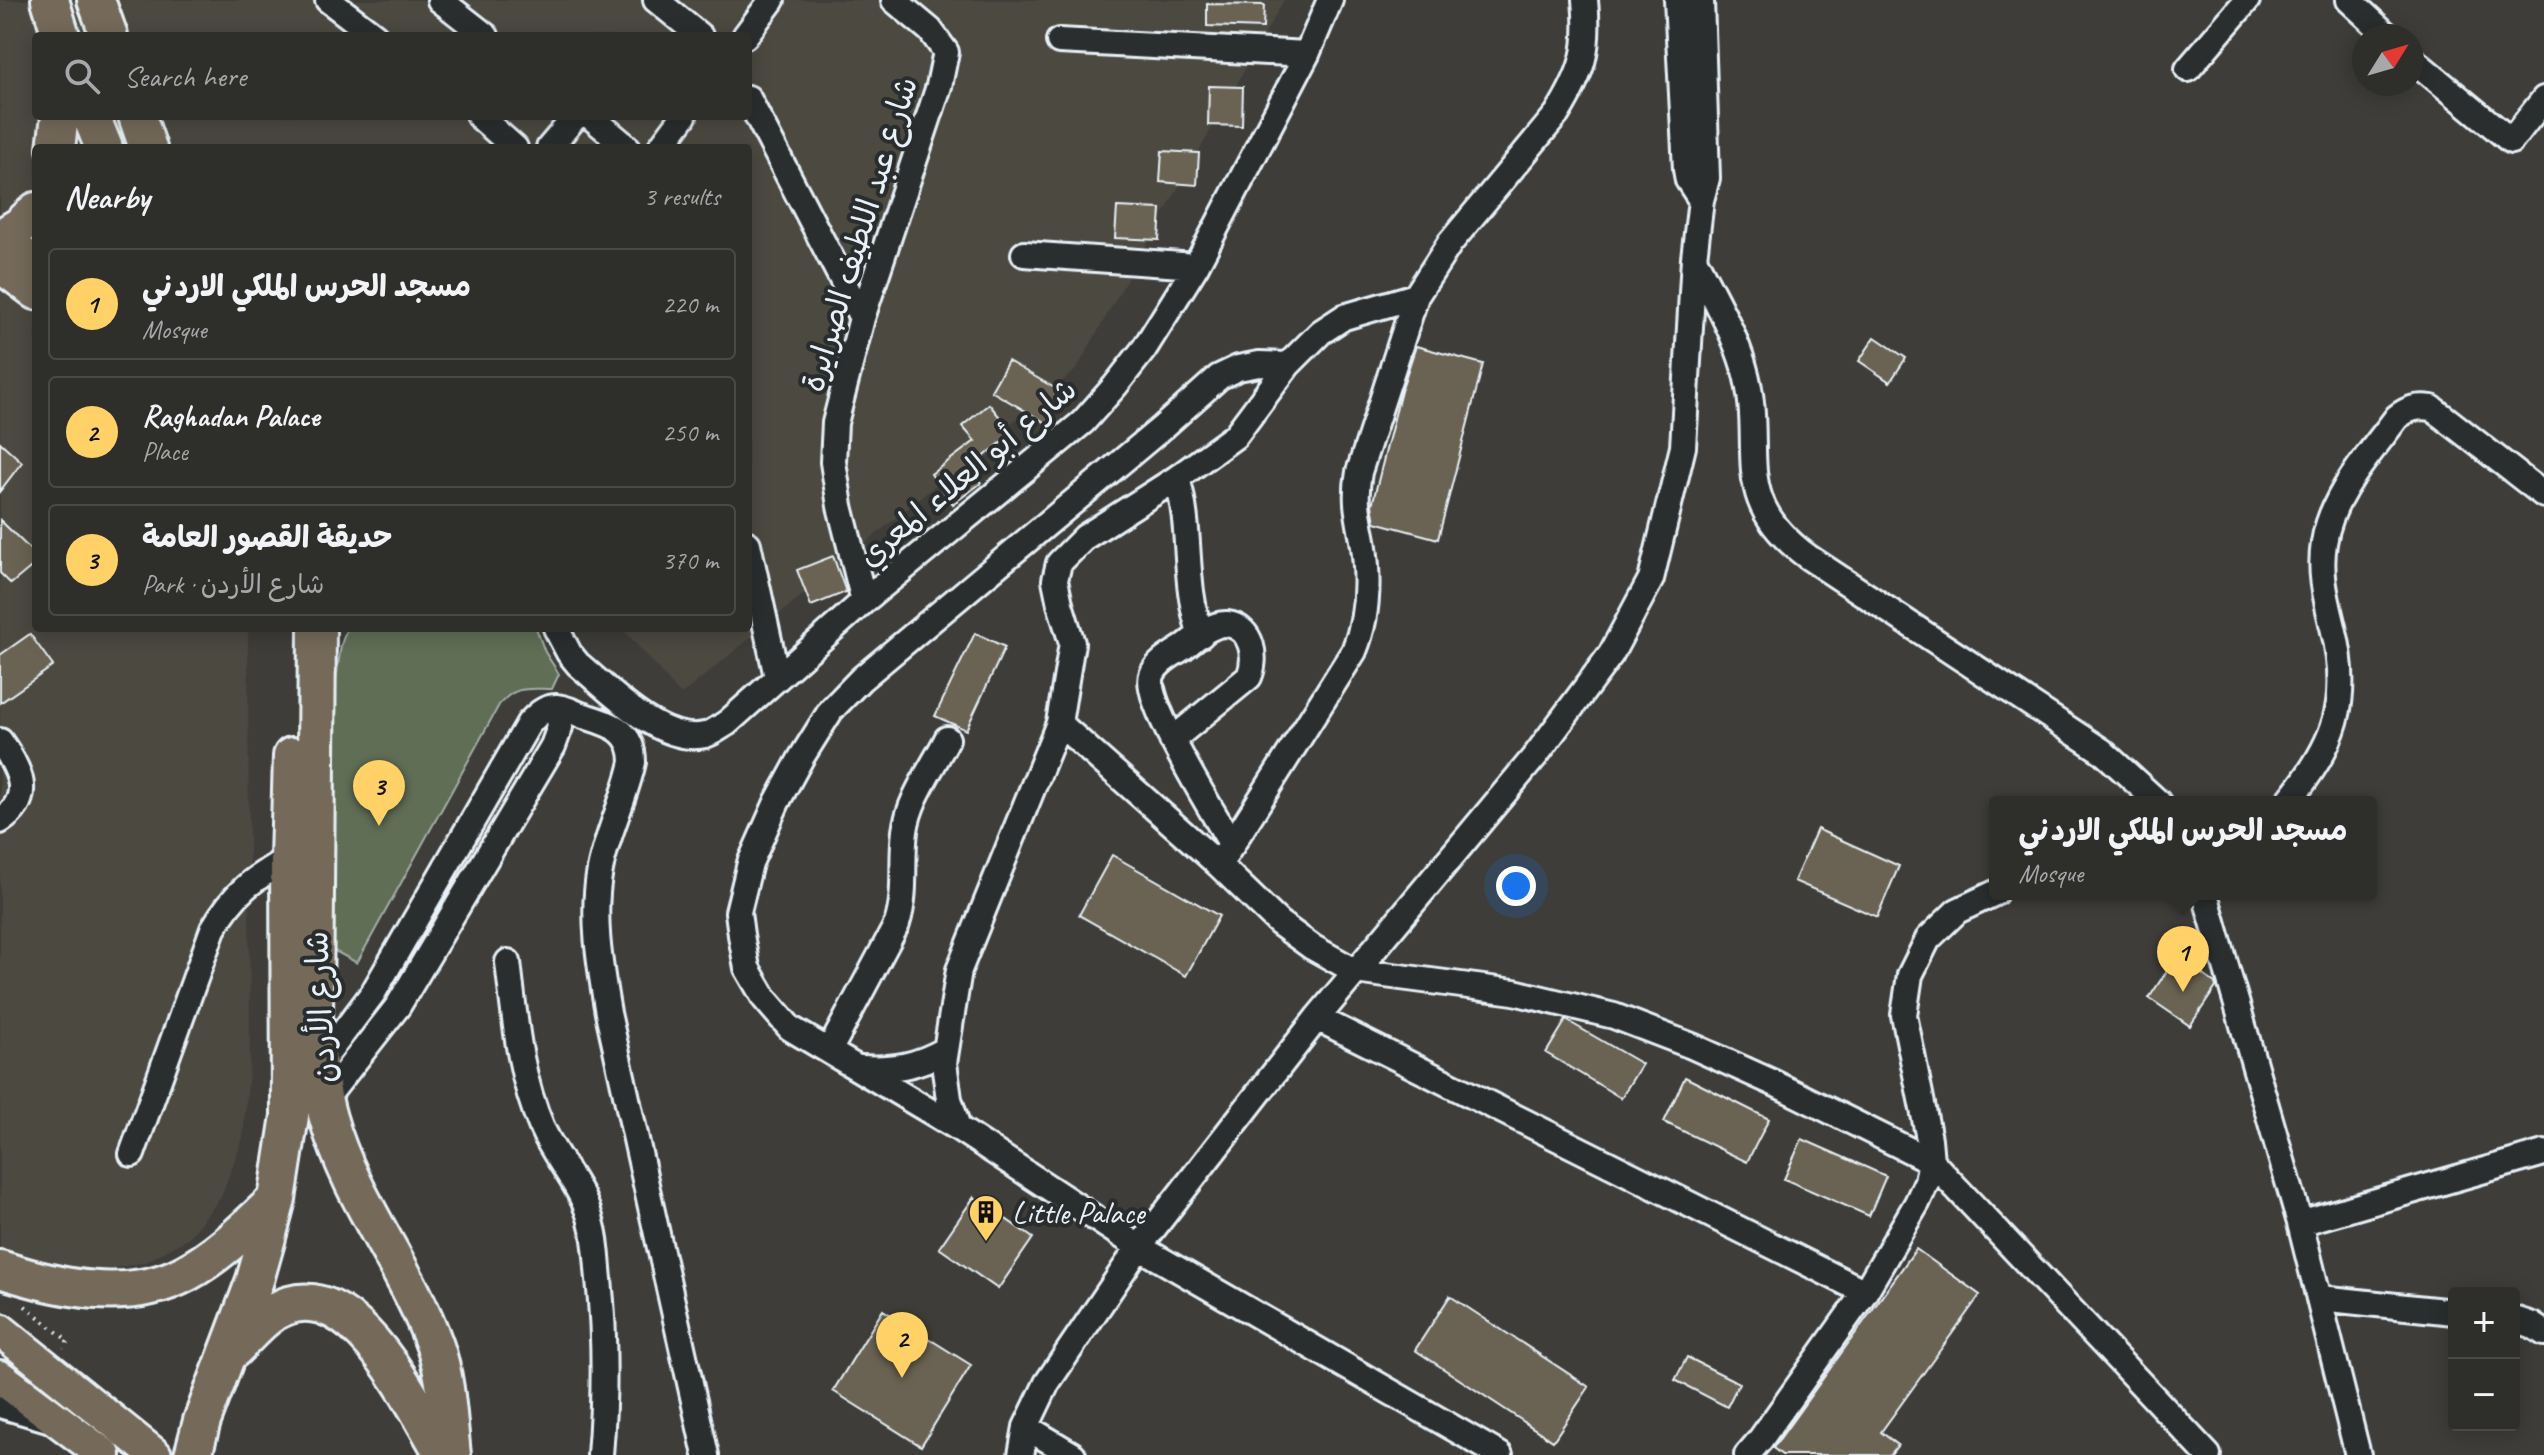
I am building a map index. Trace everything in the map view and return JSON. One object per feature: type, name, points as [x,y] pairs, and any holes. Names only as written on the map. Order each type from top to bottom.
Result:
[{"type":"highway","points":[[50,0],[60,32]]},
{"type":"highway","points":[[96,0],[108,32]]},
{"type":"highway","points":[[56,144],[60,120]]},
{"type":"highway","points":[[93,120],[102,144]]},
{"type":"highway","points":[[138,120],[147,144]]},
{"type":"highway","points":[[0,240],[32,215]]},
{"type":"highway","name":"شارع الأردن","points":[[197,1438],[255,1280],[277,1199],[290,1116],[289,858],[313,632]]},
{"type":"highway","name":"شارع الأردن","points":[[313,632],[314,1021],[322,1082],[331,1128],[361,1200],[421,1313],[434,1345],[442,1369],[452,1455]]},
{"type":"highway","points":[[0,1269],[79,1289],[137,1289],[163,1283],[186,1273],[229,1244],[277,1199]]},
{"type":"highway","points":[[227,1355],[275,1312],[309,1303],[331,1310],[353,1323],[381,1351],[444,1455]]},
{"type":"main road","points":[[0,240],[32,259]]},
{"type":"main road","points":[[0,266],[32,290]]},
{"type":"main road","points":[[0,1330],[155,1455]]},
{"type":"main road","points":[[0,1377],[104,1455]]},
{"type":"street","points":[[328,0],[370,32]]},
{"type":"street","points":[[440,0],[481,32]]},
{"type":"street","points":[[656,0],[695,32]]},
{"type":"street","points":[[748,32],[772,0]]},
{"type":"street","name":"شارع عبد اللطيف الصرايرة","points":[[864,601],[840,506],[833,462],[835,423],[862,318],[939,86],[946,52],[930,30],[894,0]]},
{"type":"street","name":"شارع أبو العلاء المعري","points":[[558,632],[578,664],[645,719],[689,736],[707,735],[727,723],[864,601],[1083,422],[1144,349],[1196,266],[1307,54],[1330,0]]},
{"type":"street","points":[[1226,855],[1354,651],[1362,631],[1367,607],[1365,562],[1355,504],[1359,472],[1416,296],[1450,243],[1557,114],[1571,91],[1585,57],[1585,0]]},
{"type":"street","points":[[1677,0],[1686,169],[1688,180],[1701,200]]},
{"type":"street","points":[[1021,1455],[1026,1427],[1047,1383],[1139,1247],[1317,1018],[1536,755],[1611,654],[1651,579],[1683,447],[1694,258],[1707,178],[1701,0]]},
{"type":"street","points":[[2188,69],[2247,0]]},
{"type":"street","points":[[2349,0],[2375,24]]},
{"type":"street","points":[[1059,41],[1307,54]]},
{"type":"street","points":[[2424,69],[2511,141],[2544,99]]},
{"type":"street","points":[[752,106],[862,318]]},
{"type":"street","points":[[484,120],[510,144]]},
{"type":"street","points":[[552,144],[573,120]]},
{"type":"street","points":[[595,120],[623,144]]},
{"type":"street","points":[[663,144],[681,120]]},
{"type":"street","points":[[1024,254],[1196,266]]},
{"type":"street","points":[[1694,258],[1744,367],[1751,401],[1755,485],[1761,506],[1774,527],[1808,557],[2102,751],[2151,796]]},
{"type":"street","points":[[958,1128],[944,1078],[954,990],[966,949],[1059,723],[1072,643],[1055,580],[1059,563],[1085,537],[1177,478],[1235,436],[1288,365],[1314,337],[1344,317],[1416,296]]},
{"type":"street","points":[[1288,365],[1259,364],[1238,368],[1219,377],[861,679],[831,710],[777,802],[750,863],[738,912],[747,968],[765,999],[790,1028],[958,1128],[1139,1247],[1500,1455]]},
{"type":"street","points":[[2292,796],[2326,748],[2336,723],[2340,690],[2338,656],[2323,584],[2324,540],[2340,498],[2397,417],[2419,406],[2432,408],[2544,495]]},
{"type":"street","points":[[1177,478],[1187,525],[1190,594],[1201,635]]},
{"type":"street","points":[[752,562],[777,677]]},
{"type":"street","points":[[1172,740],[1249,677],[1255,665],[1254,650],[1239,629],[1227,624],[1215,626],[1201,635],[1156,666],[1150,689],[1172,740],[1226,855],[1279,923],[1312,947],[1355,971],[1514,992],[1614,1016],[1692,1046],[1774,1083],[1931,1161],[2208,1455]]},
{"type":"street","points":[[322,1082],[520,736],[537,715],[545,709],[557,707],[618,729],[633,750],[630,774],[600,869],[598,958],[706,1455]]},
{"type":"street","points":[[322,1082],[398,1006],[553,746],[560,727],[557,707]]},
{"type":"street","points":[[1059,723],[1226,855]]},
{"type":"street","points":[[829,1051],[897,924],[903,907],[905,827],[947,739]]},
{"type":"street","points":[[0,741],[17,766],[22,781],[15,807],[0,821]]},
{"type":"street","points":[[132,1154],[213,929],[243,887],[289,858]]},
{"type":"street","points":[[1747,1455],[1865,1292],[1917,1203],[1931,1161],[1904,1015],[1910,975],[1928,939],[1957,911],[1989,896]]},
{"type":"street","points":[[2207,900],[2300,1223],[2358,1455]]},
{"type":"street","points":[[508,962],[519,1050],[530,1099],[549,1143],[578,1188],[593,1226],[602,1308],[604,1370],[600,1455]]},
{"type":"street","points":[[364,1005],[387,1020]]},
{"type":"street","points":[[1317,1018],[1865,1292]]},
{"type":"street","points":[[859,1068],[904,1068],[945,1050]]},
{"type":"street","points":[[2300,1223],[2544,1153]]},
{"type":"street","points":[[2320,1298],[2448,1311]]},
{"type":"street","points":[[2520,1321],[2544,1333]]},
{"type":"street","points":[[0,1405],[72,1430]]},
{"type":"street","points":[[1026,1427],[1073,1455]]},
{"type":"path","points":[[25,1305],[68,1341]]},
{"type":"shaded area","points":[[0,0],[1284,0],[1076,370],[681,695],[626,632],[752,632],[752,144],[32,144],[32,632],[249,632],[250,1057],[243,1138],[221,1197],[189,1238],[146,1262],[99,1271],[41,1265],[0,1253]]},
{"type":"green space","points":[[346,632],[538,632],[545,652],[559,674],[552,689],[516,691],[499,705],[357,963],[333,950],[321,929],[330,722]]},
{"type":"building","points":[[1207,4],[1264,5],[1263,28],[1207,26]]},
{"type":"building","points":[[1209,86],[1243,87],[1242,126],[1208,125]]},
{"type":"building","points":[[1162,151],[1199,153],[1197,185],[1160,182]]},
{"type":"building","points":[[1117,207],[1161,209],[1159,240],[1115,238]]},
{"type":"building","points":[[1875,337],[1906,358],[1890,382],[1859,361]]},
{"type":"building","points":[[1416,346],[1483,364],[1438,539],[1375,522],[1372,505],[1401,391]]},
{"type":"building","points":[[1008,361],[1065,394],[1048,424],[991,391]]},
{"type":"building","points":[[989,404],[1013,433],[970,468],[981,483],[953,504],[931,474],[975,441],[962,426]]},
{"type":"building","points":[[0,442],[22,462],[0,491]]},
{"type":"building","points":[[0,520],[32,551],[32,566],[11,584],[0,573]]},
{"type":"building","points":[[833,556],[846,592],[811,606],[797,570]]},
{"type":"building","points":[[975,633],[1005,647],[966,730],[935,716]]},
{"type":"building","points":[[30,634],[53,666],[0,703],[0,655]]},
{"type":"building","points":[[1817,829],[1899,866],[1877,917],[1794,881]]},
{"type":"building","points":[[1112,855],[1219,916],[1186,976],[1079,915]]},
{"type":"building","points":[[2176,957],[2215,983],[2216,987],[2190,1026],[2149,998]]},
{"type":"building","points":[[1566,1020],[1642,1064],[1621,1098],[1546,1053]]},
{"type":"building","points":[[1685,1077],[1769,1119],[1747,1162],[1664,1122]]},
{"type":"building","points":[[1802,1139],[1886,1176],[1869,1216],[1784,1179]]},
{"type":"building","name":"Little Palace","points":[[974,1197],[1033,1238],[998,1289],[939,1248]]},
{"type":"building","points":[[1916,1249],[1980,1295],[1881,1432],[1898,1445],[1890,1455],[1782,1455],[1773,1448]]},
{"type":"building","points":[[1450,1296],[1589,1387],[1553,1441],[1415,1350]]},
{"type":"building","points":[[883,1310],[971,1365],[921,1446],[833,1391]]},
{"type":"building","points":[[1687,1357],[1739,1383],[1727,1407],[1675,1380]]},
{"type":"place","name":"حديقة القصور العامة","points":[[379,826]]},
{"type":"place","name":"مسجد الحرس الملكي الاردني","points":[[2183,992]]},
{"type":"place","name":"Little Palace","points":[[986,1243]]},
{"type":"place","name":"Raghadan Palace","points":[[902,1378]]}]
